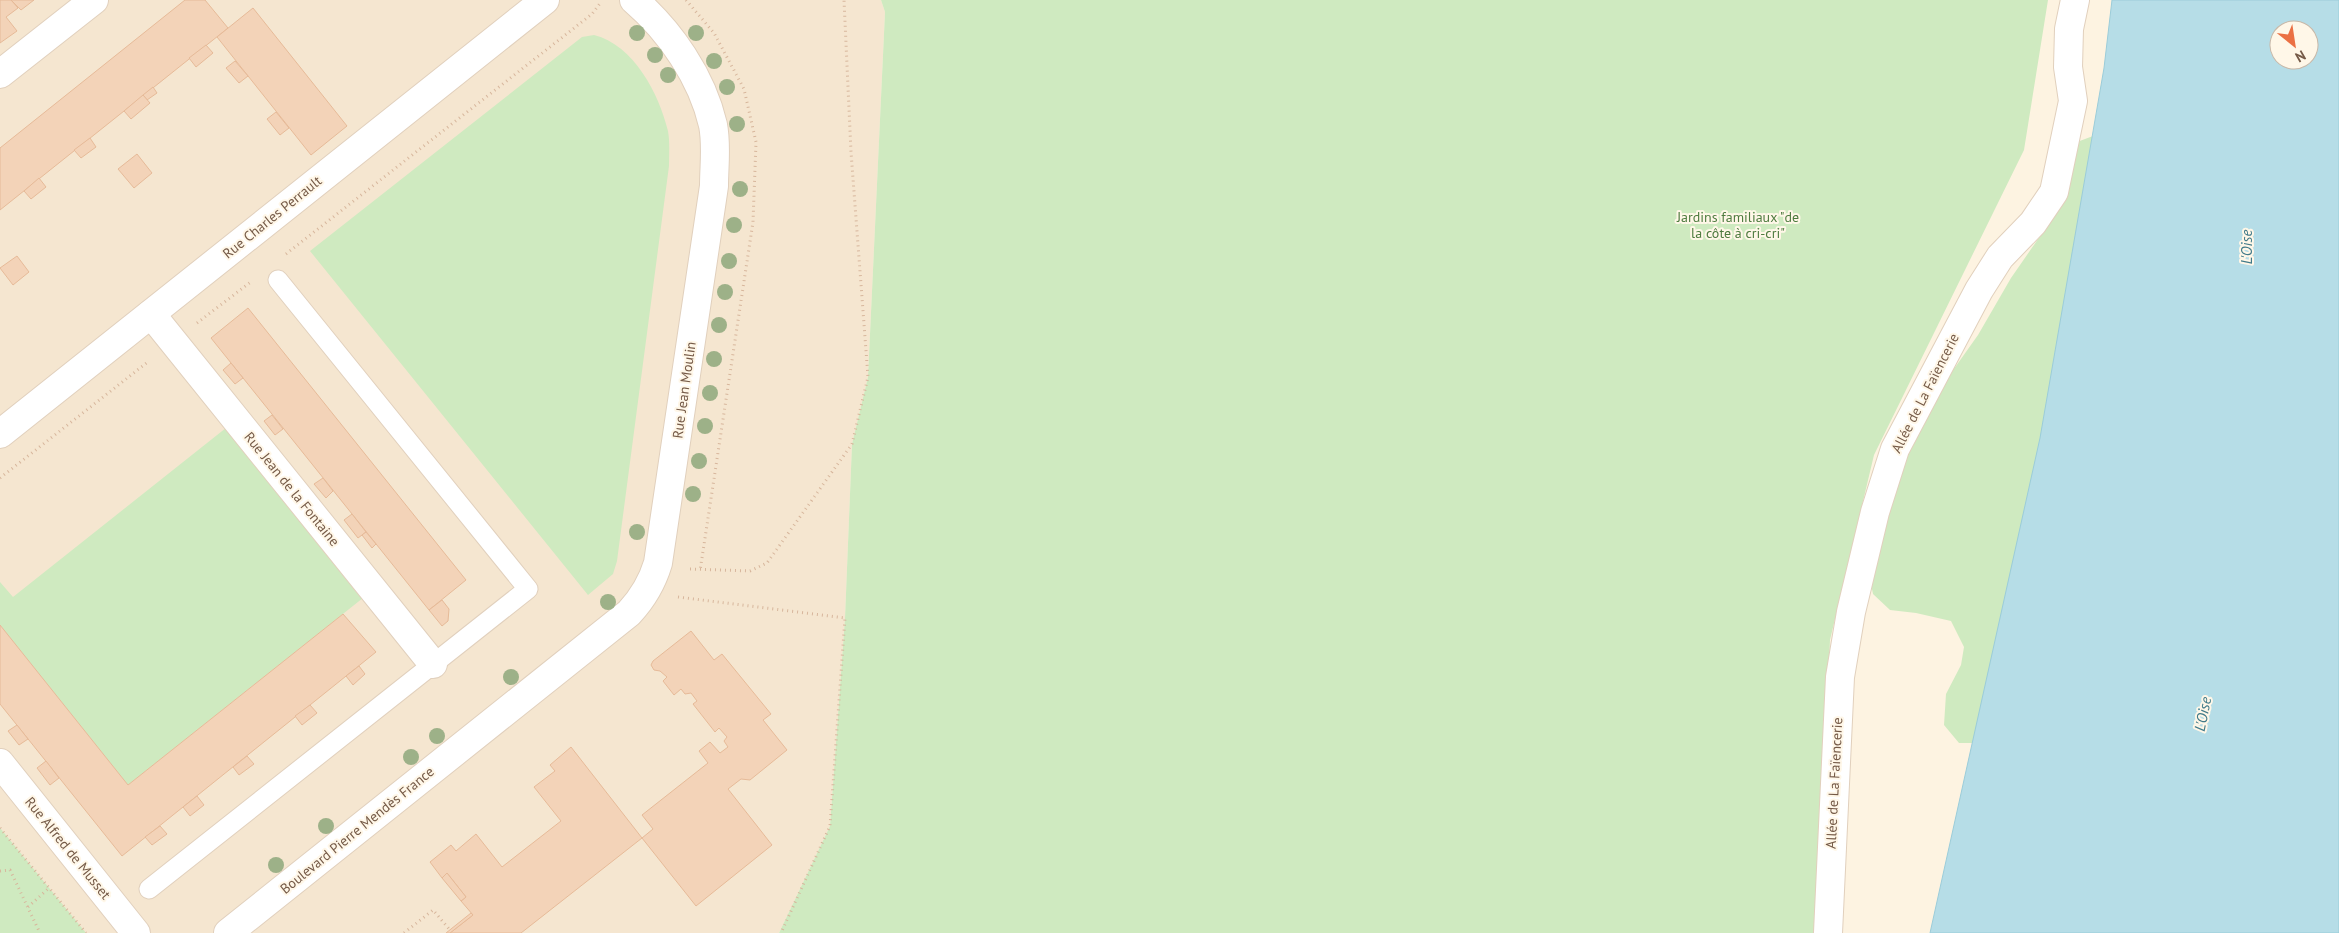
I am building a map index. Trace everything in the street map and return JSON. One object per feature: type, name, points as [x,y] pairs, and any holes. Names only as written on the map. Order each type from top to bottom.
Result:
[{"type":"street","points":[[0,74],[94,0]]},
{"type":"street","name":"Rue Charles Perrault","points":[[0,434],[545,0]]},
{"type":"street","name":"Rue Jean Moulin","points":[[485,728],[629,613],[645,593],[658,563],[714,186],[715,146],[713,124],[686,62],[661,26],[634,0]]},
{"type":"street","name":"Allée de La Faïencerie","points":[[1828,933],[1840,677],[1851,612],[1876,512],[1895,449],[1978,290],[2000,257],[2033,222],[2054,192],[2073,101],[2068,67],[2069,29],[2075,0]]},
{"type":"street","name":"Rue Jean de la Fontaine","points":[[150,314],[434,664]]},
{"type":"street","name":"Boulevard Pierre Mendès France","points":[[228,933],[485,728]]},
{"type":"street","name":"Rue Alfred de Musset","points":[[0,763],[136,933]]},
{"type":"lane","points":[[149,889],[528,589],[278,280]]},
{"type":"path","points":[[282,257],[592,14],[603,0]]},
{"type":"path","points":[[658,563],[700,570],[750,571],[767,563],[852,444],[868,377],[851,152],[844,0]]},
{"type":"path","points":[[0,478],[258,276]]},
{"type":"path","points":[[645,593],[845,618],[830,826],[781,933]]},
{"type":"path","points":[[0,828],[86,933]]},
{"type":"path","points":[[0,871],[10,870],[40,933]]},
{"type":"path","points":[[28,907],[49,888]]},
{"type":"path","points":[[404,933],[434,910],[450,930]]},
{"type":"shaded area","points":[[0,0],[881,0],[885,12],[868,377],[852,444],[845,618],[830,826],[779,933],[0,933]]},
{"type":"green space","name":"Jardins familiaux \"de la côte à cri-cri\"","points":[[881,0],[2048,0],[2024,150],[1874,455],[1830,640],[1818,933],[779,933],[830,826],[845,618],[852,444],[868,377],[885,12]]},
{"type":"green space","points":[[594,35],[608,40],[621,49],[643,73],[658,102],[668,131],[669,166],[617,561],[613,574],[588,595],[310,251],[582,37]]},
{"type":"green space","points":[[2101,133],[1982,743],[1959,743],[1944,725],[1946,694],[1961,665],[1964,647],[1951,621],[1916,613],[1890,610],[1873,594],[1865,554],[1908,423],[1956,366],[1978,335],[2011,278],[2045,229],[2077,142]]},
{"type":"green space","points":[[236,420],[373,590],[128,785],[0,625],[0,582],[13,597]]},
{"type":"green space","points":[[0,828],[86,933],[0,933]]},
{"type":"water","name":"L'Oise","points":[[2112,0],[2339,0],[2339,933],[1930,933],[2040,438],[2104,68]]},
{"type":"building","points":[[0,0],[11,0],[18,8],[6,17],[17,31],[0,43]]},
{"type":"building","points":[[11,0],[34,0],[21,10]]},
{"type":"building","points":[[185,0],[205,0],[228,28],[0,210],[0,148]]},
{"type":"building","points":[[253,8],[347,126],[311,155],[217,37]]},
{"type":"building","points":[[206,45],[213,53],[196,67],[189,58]]},
{"type":"building","points":[[235,61],[248,76],[239,83],[226,68]]},
{"type":"building","points":[[153,87],[157,93],[147,100],[143,95]]},
{"type":"building","points":[[143,95],[150,103],[131,119],[124,111]]},
{"type":"building","points":[[276,112],[289,128],[280,135],[267,119]]},
{"type":"building","points":[[90,138],[96,147],[81,158],[74,150]]},
{"type":"building","points":[[137,154],[152,173],[134,188],[118,169]]},
{"type":"building","points":[[39,178],[46,187],[31,199],[24,191]]},
{"type":"building","points":[[17,256],[29,272],[13,285],[0,268]]},
{"type":"building","points":[[248,308],[466,580],[429,610],[211,338]]},
{"type":"building","points":[[231,363],[243,378],[235,384],[223,370]]},
{"type":"building","points":[[272,415],[283,429],[275,435],[264,421]]},
{"type":"building","points":[[323,478],[333,491],[326,498],[314,484]]},
{"type":"building","points":[[352,514],[366,532],[358,538],[344,520]]},
{"type":"building","points":[[366,532],[376,544],[372,548],[362,535]]},
{"type":"building","points":[[442,600],[449,609],[448,621],[442,626],[429,610]]},
{"type":"building","points":[[343,614],[376,652],[122,856],[0,704],[0,625],[128,785]]},
{"type":"building","points":[[691,631],[714,660],[722,654],[771,714],[763,720],[787,750],[750,780],[741,779],[728,789],[772,845],[696,906],[642,838],[653,829],[642,815],[708,763],[699,751],[710,742],[720,753],[728,747],[724,741],[727,737],[719,728],[715,732],[693,704],[697,701],[691,693],[685,694],[681,689],[674,695],[663,681],[667,677],[660,671],[654,670],[651,665],[653,661]]},
{"type":"building","points":[[359,666],[365,674],[353,685],[346,676]]},
{"type":"building","points":[[310,705],[317,713],[302,725],[295,716]]},
{"type":"building","points":[[17,725],[28,739],[19,745],[8,731]]},
{"type":"building","points":[[571,747],[642,838],[521,933],[450,933],[473,915],[461,901],[466,897],[447,873],[442,878],[430,862],[451,845],[456,851],[476,834],[502,867],[561,821],[534,787],[555,771],[550,765]]},
{"type":"building","points":[[247,756],[254,764],[239,775],[233,767]]},
{"type":"building","points":[[46,761],[59,778],[50,785],[37,768]]},
{"type":"building","points":[[197,796],[204,805],[190,816],[183,807]]},
{"type":"building","points":[[160,826],[167,834],[152,845],[145,837]]},
{"type":"building","points":[[447,873],[466,897],[461,901],[442,878]]},
{"type":"building","points":[[471,913],[473,915],[450,933],[446,933]]}]
